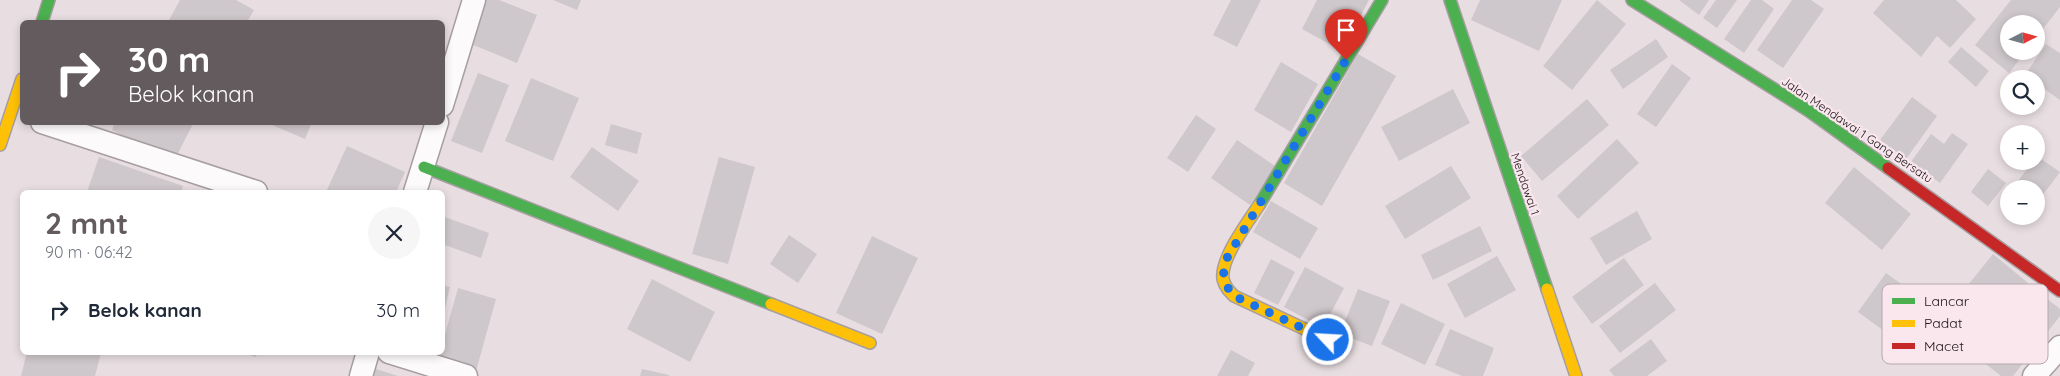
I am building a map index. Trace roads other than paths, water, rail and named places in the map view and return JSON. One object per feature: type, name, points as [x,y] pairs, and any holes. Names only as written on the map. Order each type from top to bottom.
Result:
[{"type":"main road","points":[[43,20],[49,0]]},
{"type":"main road","points":[[1328,340],[1234,296],[1226,287],[1223,278],[1224,267],[1241,234],[1382,0]]},
{"type":"main road","name":"Mendawai 1","points":[[1450,0],[1576,376]]},
{"type":"main road","name":"Jalan Mendawai 1 Gang Bersatu","points":[[1632,0],[1655,6],[1809,111],[2060,292]]},
{"type":"main road","points":[[0,145],[17,114],[20,93]]},
{"type":"main road","points":[[424,167],[870,343]]},
{"type":"street","points":[[445,95],[474,0]]},
{"type":"street","points":[[51,125],[250,190]]},
{"type":"street","points":[[416,190],[436,125]]},
{"type":"street","points":[[2048,360],[2060,347]]},
{"type":"street","points":[[361,376],[367,355]]},
{"type":"street","points":[[399,355],[466,376]]},
{"type":"street","points":[[2034,376],[2045,364]]}]
